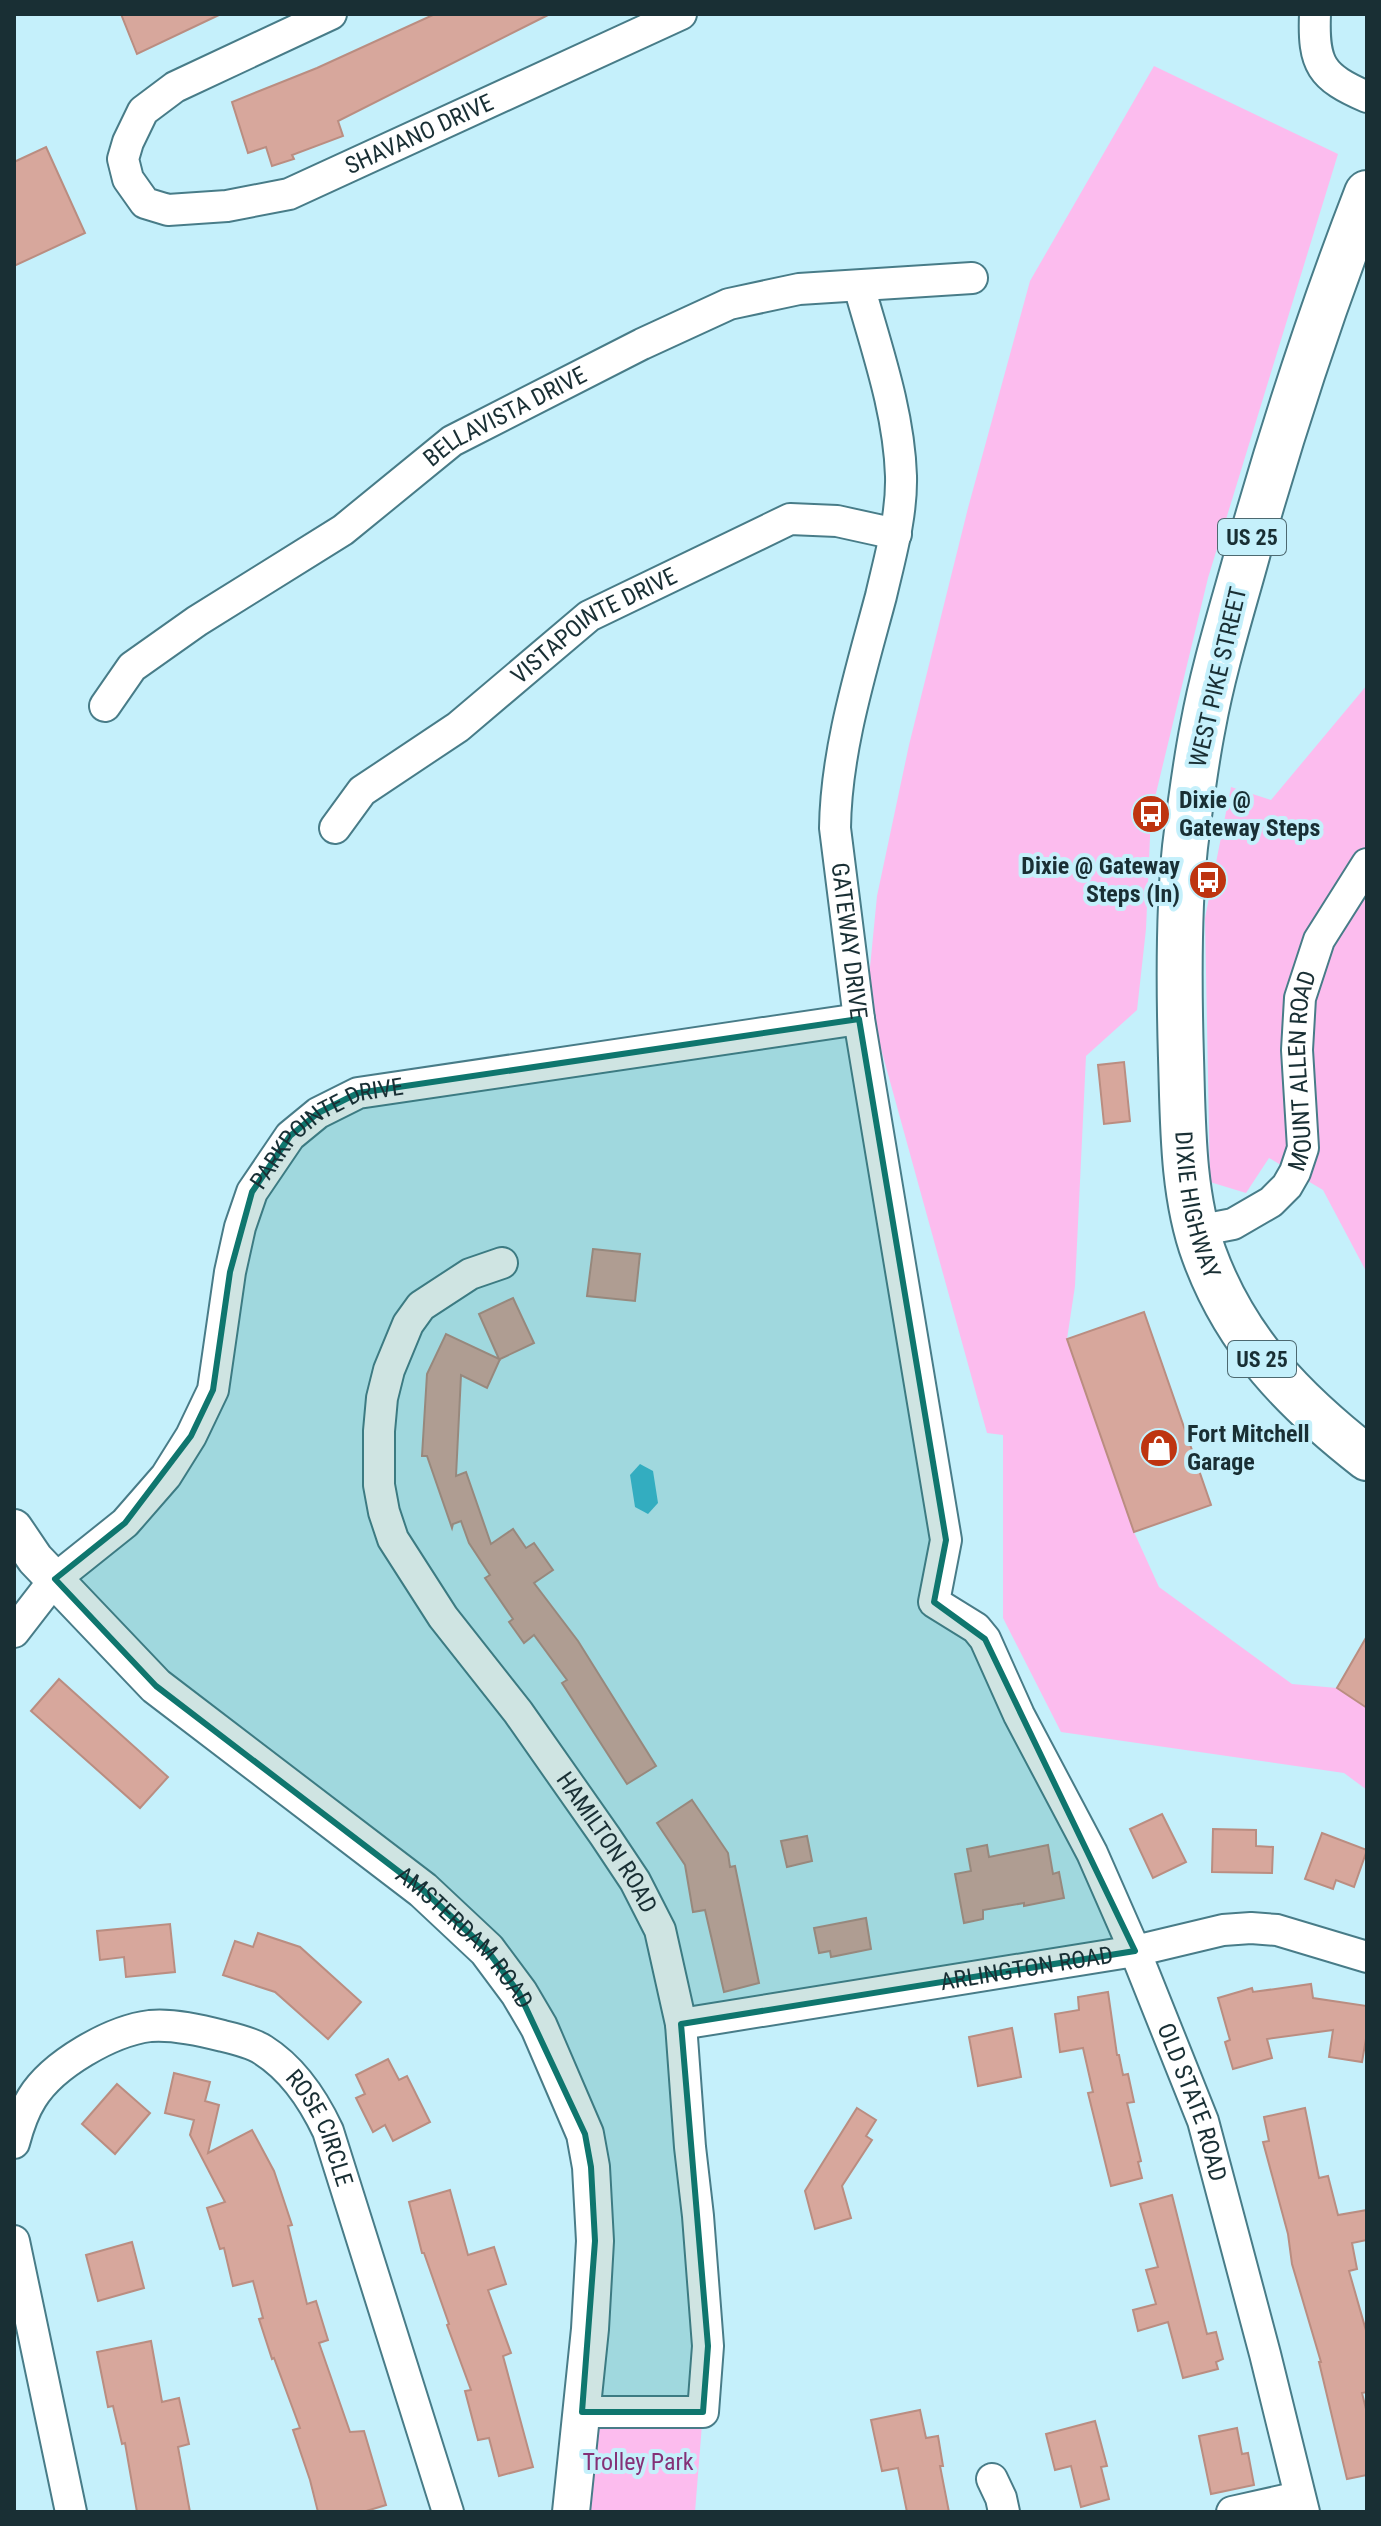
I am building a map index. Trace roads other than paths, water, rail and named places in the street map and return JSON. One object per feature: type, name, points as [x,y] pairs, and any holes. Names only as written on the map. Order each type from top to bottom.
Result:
[{"type":"main road","name":"WEST PIKE STREET","points":[[1183,892],[1185,851],[1203,725],[1223,643],[1266,486],[1333,280],[1367,193]]},
{"type":"main road","name":"DIXIE HIGHWAY","points":[[1183,892],[1180,993],[1184,1150],[1204,1255],[1248,1341],[1287,1388],[1327,1427],[1367,1458]]},
{"type":"street","name":"SHAVANO DRIVE","points":[[331,14],[175,87],[143,111],[123,159],[128,179],[145,203],[168,210],[227,206],[289,194],[681,14]]},
{"type":"street","points":[[1315,14],[1314,40],[1322,68],[1340,86],[1367,97]]},
{"type":"street","name":"BELLAVISTA DRIVE","points":[[105,706],[132,667],[197,621],[343,530],[452,441],[615,357],[729,304],[799,289],[972,278]]},
{"type":"street","name":"GATEWAY DRIVE","points":[[859,286],[887,389],[901,476],[896,534],[835,798],[838,865],[859,1019],[946,1540],[934,1602]]},
{"type":"street","name":"VISTAPOINTE DRIVE","points":[[335,828],[362,791],[458,727],[589,616],[790,519],[837,521],[896,534]]},
{"type":"street","name":"MOUNT ALLEN ROAD","points":[[1197,1231],[1233,1224],[1271,1202],[1287,1186],[1295,1172],[1303,1148],[1297,1050],[1300,998],[1319,940],[1367,864]]},
{"type":"street","name":"PARKPOINTE DRIVE","points":[[14,1632],[55,1579],[125,1523],[166,1476],[191,1436],[213,1390],[230,1272],[252,1192],[290,1136],[318,1113],[358,1093],[859,1019]]},
{"type":"street","name":"HAMILTON ROAD","points":[[502,1263],[470,1274],[421,1306],[408,1324],[389,1370],[382,1398],[379,1485],[393,1539],[443,1617],[518,1712],[635,1881],[660,1930],[681,2024],[708,2346],[703,2412],[582,2412]]},
{"type":"street","name":"AMSTERDAM ROAD","points":[[14,1528],[35,1559],[156,1686],[423,1890],[487,1950],[519,1993],[539,2027],[585,2134],[591,2167],[595,2241],[590,2329],[571,2512]]},
{"type":"street","name":"OLD STATE ROAD","points":[[934,1602],[976,1628],[985,1639],[1019,1715],[1092,1853],[1135,1951],[1203,2121],[1302,2504]]},
{"type":"street","name":"ARLINGTON ROAD","points":[[681,2024],[1135,1951],[1223,1930],[1277,1930],[1367,1957]]},
{"type":"street","name":"ROSE CIRCLE","points":[[14,2143],[32,2098],[41,2086],[80,2052],[105,2040],[150,2026],[198,2029],[231,2038],[261,2049],[283,2065],[314,2101],[328,2131],[448,2512]]},
{"type":"street","points":[[14,2241],[71,2512]]},
{"type":"street","points":[[992,2479],[1004,2512]]},
{"type":"street","points":[[1232,2512],[1302,2504]]},
{"type":"water","points":[[640,1464],[653,1471],[658,1503],[648,1514],[635,1507],[630,1475]]},
{"type":"place","name":"Dixie @ Gateway Steps","points":[[1151,814]]},
{"type":"place","name":"Dixie @ Gateway Steps (In)","points":[[1208,880]]},
{"type":"place","name":"Fort Mitchell Garage","points":[[1159,1448]]},
{"type":"park label","name":"Trolley Park","points":[[638,2462]]}]
